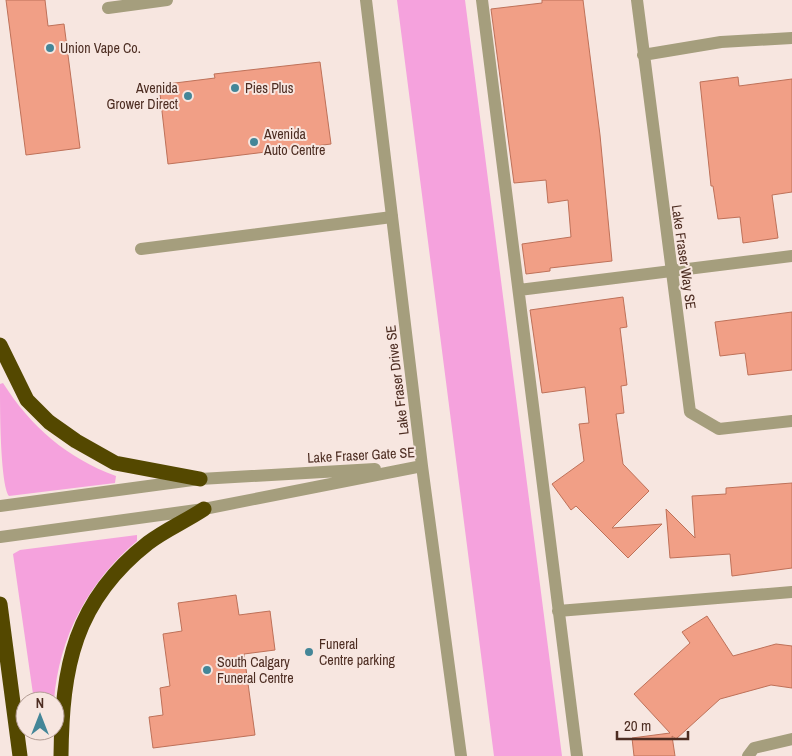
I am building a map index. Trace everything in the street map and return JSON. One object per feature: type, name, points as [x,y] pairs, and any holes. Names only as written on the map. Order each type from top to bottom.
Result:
[{"type":"highway","points":[[0,345],[27,400],[49,422],[76,441],[115,463],[200,479]]},
{"type":"highway","points":[[61,756],[62,706],[69,662],[84,617],[112,578],[149,543],[204,509]]},
{"type":"highway","points":[[0,604],[20,756]]},
{"type":"street","points":[[108,8],[167,0]]},
{"type":"street","name":"Lake Fraser Drive SE","points":[[366,0],[422,466],[461,756]]},
{"type":"street","points":[[482,0],[577,756]]},
{"type":"street","name":"Lake Fraser Way SE","points":[[637,0],[690,412],[719,429],[792,421]]},
{"type":"street","points":[[643,55],[721,42],[792,38]]},
{"type":"street","points":[[141,249],[392,217]]},
{"type":"street","points":[[519,290],[792,256]]},
{"type":"street","name":"Lake Fraser Gate SE","points":[[0,506],[200,479],[422,466]]},
{"type":"street","name":"Lake Fraser Gate SE","points":[[0,537],[204,509],[422,466]]},
{"type":"street","points":[[558,611],[792,592]]},
{"type":"street","points":[[748,756],[754,748],[792,739]]},
{"type":"shaded area","points":[[397,0],[465,0],[562,756],[494,756]]},
{"type":"shaded area","points":[[3,383],[38,427],[66,450],[98,469],[116,476],[115,483],[9,496],[4,476],[1,443],[0,384]]},
{"type":"shaded area","points":[[137,535],[137,541],[104,574],[79,612],[62,655],[55,691],[33,691],[13,554],[20,550]]},
{"type":"building","points":[[6,0],[45,0],[48,26],[64,24],[80,148],[26,155]]},
{"type":"building","points":[[542,0],[583,0],[600,135],[612,261],[550,268],[550,271],[526,274],[522,244],[571,237],[568,200],[548,203],[546,180],[514,183],[491,9],[542,3]]},
{"type":"building","points":[[320,62],[331,144],[168,164],[159,85],[215,78],[214,74]]},
{"type":"building","points":[[738,77],[739,86],[792,79],[792,192],[772,195],[778,238],[743,243],[740,217],[718,219],[713,186],[711,186],[700,82]]},
{"type":"building","points":[[623,297],[627,327],[620,328],[627,385],[621,386],[624,413],[616,414],[623,464],[649,491],[612,528],[662,524],[628,558],[576,506],[571,510],[552,484],[584,461],[579,424],[589,423],[585,387],[542,393],[530,310]]},
{"type":"building","points":[[792,312],[792,370],[748,375],[745,353],[720,356],[715,322]]},
{"type":"building","points":[[792,483],[792,568],[732,576],[730,554],[670,558],[666,509],[695,538],[692,496],[726,494],[726,488]]},
{"type":"building","name":"South Calgary Funeral Centre","points":[[236,595],[239,615],[270,611],[275,650],[244,654],[255,735],[153,748],[149,717],[163,715],[160,688],[170,686],[163,634],[182,631],[178,603]]},
{"type":"building","points":[[707,616],[733,656],[776,644],[792,646],[792,688],[771,685],[720,699],[676,739],[672,736],[675,756],[634,756],[632,738],[670,733],[634,694],[690,643],[682,632]]},
{"type":"place","name":"Union Vape Co.","points":[[50,48]]},
{"type":"place","name":"Pies Plus","points":[[235,88]]},
{"type":"place","name":"Avenida Grower Direct","points":[[188,96]]},
{"type":"place","name":"Avenida Auto Centre","points":[[254,142]]},
{"type":"place","name":"Funeral Centre parking","points":[[309,652]]},
{"type":"place","name":"South Calgary Funeral Centre","points":[[207,670]]}]
